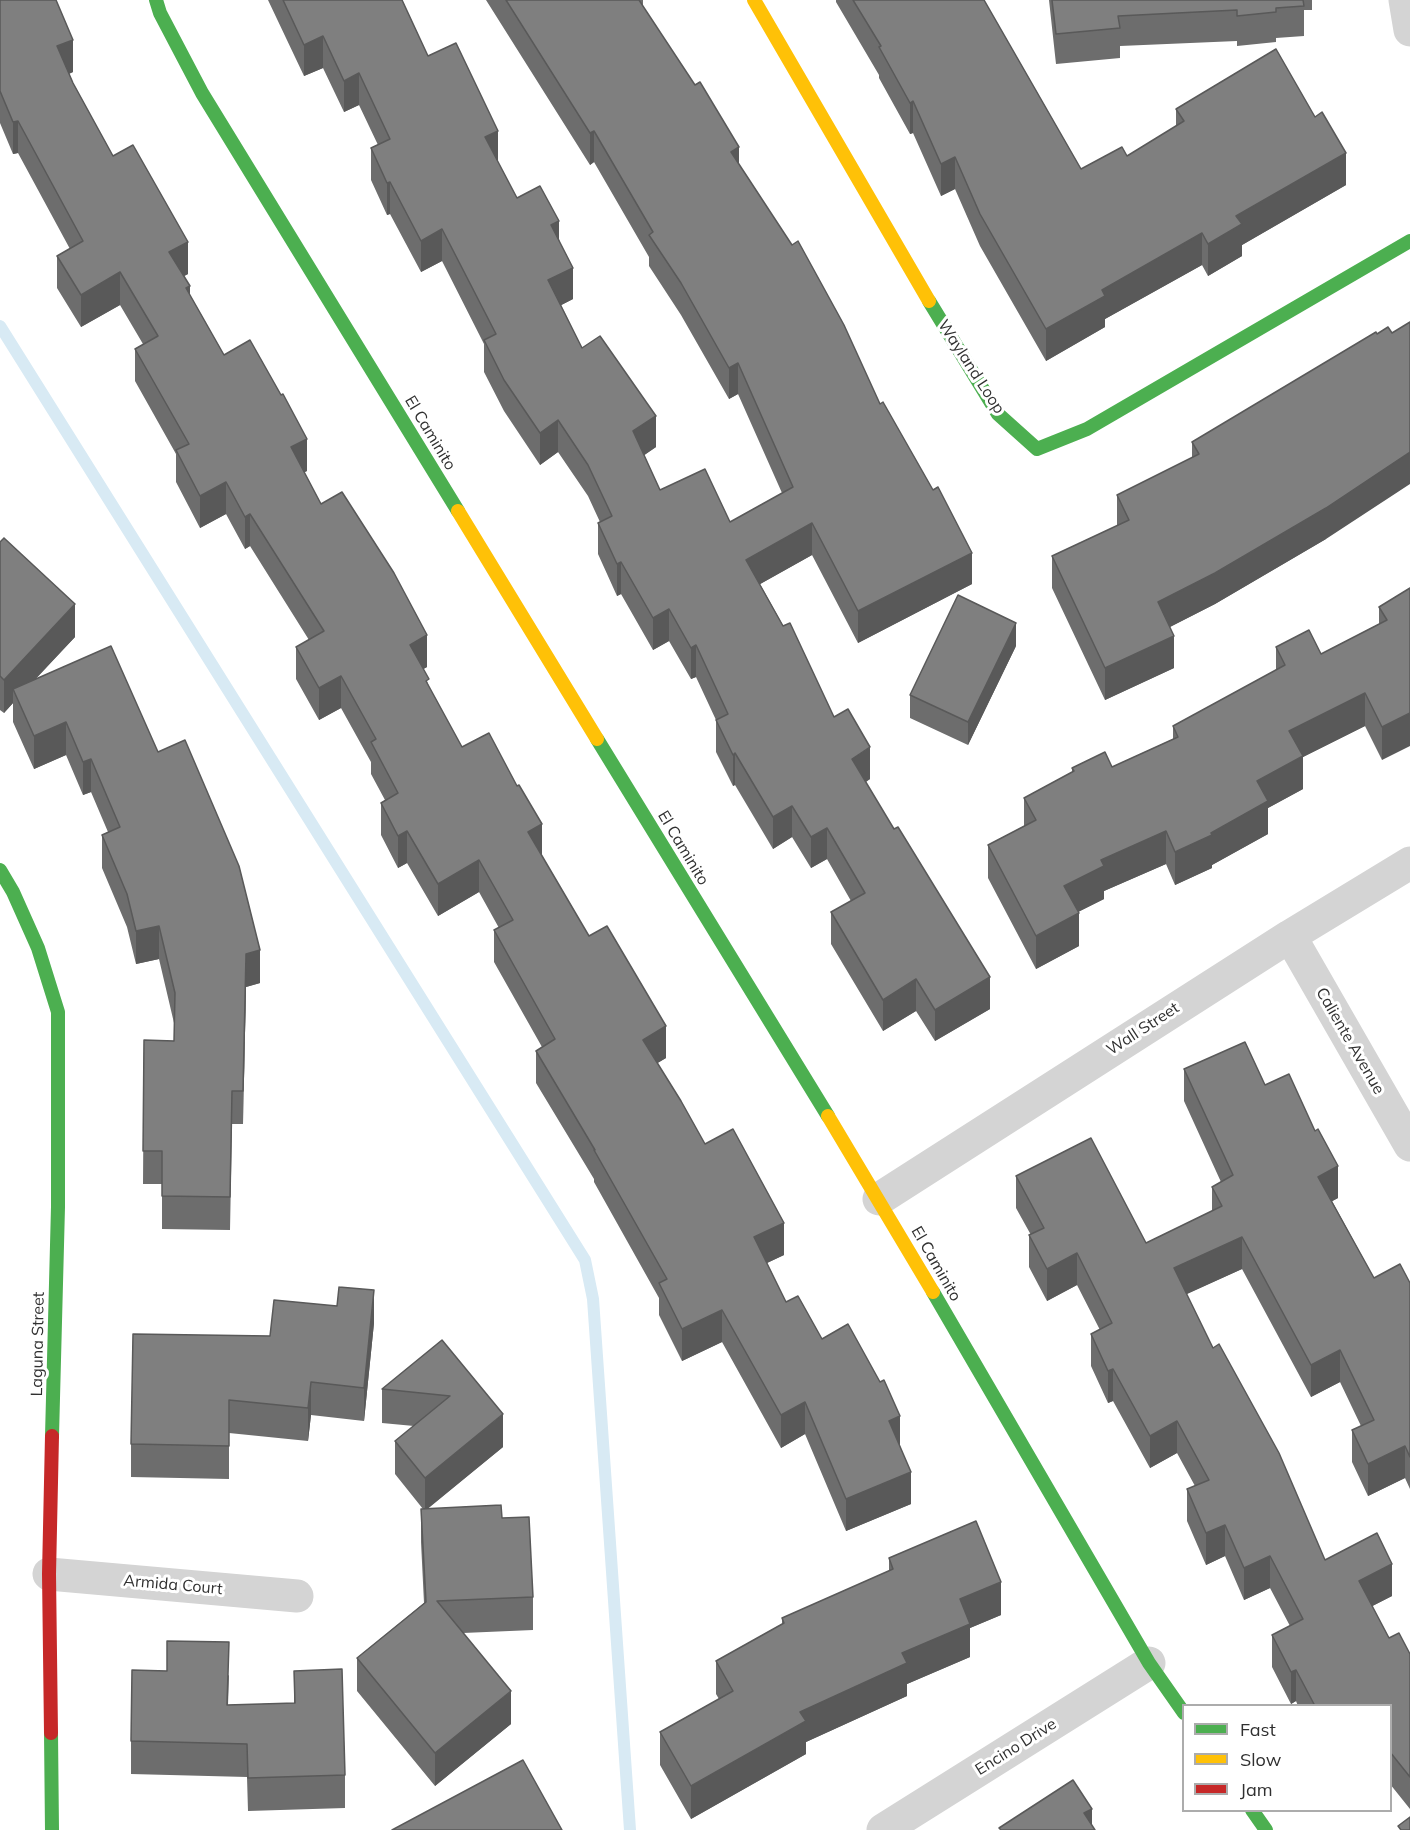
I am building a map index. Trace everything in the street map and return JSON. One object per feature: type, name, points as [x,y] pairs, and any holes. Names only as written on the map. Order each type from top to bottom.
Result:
[{"type":"street","name":"El Caminito","points":[[156,0],[160,13],[202,93],[879,1199],[1149,1664],[1182,1710]]},
{"type":"street","name":"Wayland Loop","points":[[753,0],[947,332],[998,414],[1037,449],[1087,429],[1410,241]]},
{"type":"street","points":[[1405,0],[1410,30]]},
{"type":"street","name":"Wall Street","points":[[879,1199],[1290,936],[1410,863]]},
{"type":"street","name":"Laguna Street","points":[[0,870],[13,892],[38,948],[58,1012],[58,1207],[49,1574],[52,1830]]},
{"type":"street","name":"Caliente Avenue","points":[[1290,936],[1410,1145]]},
{"type":"street","name":"Armida Court","points":[[49,1574],[297,1596]]},
{"type":"street","name":"Encino Drive","points":[[883,1830],[1149,1664]]},
{"type":"street","points":[[1253,1812],[1266,1830]]},
{"type":"building","points":[[0,0],[56,0],[73,40],[57,46],[73,83],[113,156],[133,145],[188,242],[169,252],[190,286],[186,288],[224,355],[250,340],[307,439],[291,447],[321,504],[342,492],[394,573],[427,635],[410,645],[429,679],[426,681],[462,747],[489,733],[517,786],[519,785],[542,824],[528,832],[589,936],[607,926],[666,1026],[643,1040],[705,1144],[733,1129],[784,1223],[754,1237],[786,1302],[798,1296],[822,1339],[848,1324],[880,1382],[884,1380],[900,1416],[889,1421],[911,1472],[846,1499],[805,1402],[781,1415],[722,1310],[682,1329],[659,1283],[667,1279],[595,1150],[536,1051],[555,1039],[494,930],[513,920],[479,860],[438,884],[407,831],[398,836],[381,803],[398,793],[371,742],[376,739],[341,676],[319,688],[296,647],[324,631],[250,514],[245,517],[226,482],[200,496],[176,450],[189,444],[135,349],[158,336],[120,272],[81,295],[57,256],[83,241],[18,121],[13,122],[0,91]]},
{"type":"building","points":[[283,0],[402,0],[428,56],[456,43],[498,131],[485,137],[517,198],[540,186],[559,221],[551,225],[573,268],[548,280],[582,348],[600,336],[656,416],[633,431],[660,490],[705,469],[730,522],[793,487],[738,363],[729,368],[681,283],[649,235],[653,232],[594,131],[590,133],[506,0],[639,0],[695,85],[700,82],[739,147],[731,152],[792,245],[798,241],[844,325],[880,404],[883,402],[933,490],[938,487],[972,553],[858,611],[812,523],[746,560],[783,626],[790,623],[834,717],[848,709],[870,747],[852,759],[894,829],[898,827],[990,977],[935,1010],[916,979],[883,1000],[831,912],[865,893],[827,828],[811,837],[792,806],[773,817],[735,753],[733,755],[716,720],[728,714],[696,645],[691,648],[669,609],[653,618],[621,562],[617,564],[598,523],[612,516],[588,465],[558,420],[540,433],[504,380],[484,340],[496,334],[442,229],[421,241],[390,182],[387,183],[371,148],[390,139],[359,73],[344,81],[323,36],[304,45]]},
{"type":"building","points":[[853,0],[984,0],[1081,169],[1122,147],[1127,156],[1184,121],[1176,109],[1276,49],[1315,117],[1322,112],[1346,153],[1236,216],[1242,224],[1208,244],[1202,233],[1102,290],[1105,296],[1046,329],[980,214],[955,157],[941,164],[913,101],[910,103],[879,47],[881,46]]},
{"type":"building","points":[[1052,0],[1303,0],[1304,6],[1276,8],[1276,12],[1237,16],[1237,10],[1118,16],[1120,28],[1056,34]]},
{"type":"building","points":[[1410,322],[1410,452],[1326,508],[1215,573],[1158,602],[1174,636],[1105,668],[1052,556],[1129,520],[1117,495],[1199,454],[1192,442],[1376,332],[1377,334],[1388,327],[1392,333]]},
{"type":"building","points":[[4,538],[75,604],[4,680],[0,676],[0,542]]},
{"type":"building","points":[[1410,588],[1410,713],[1382,727],[1365,693],[1289,731],[1303,756],[1257,781],[1268,801],[1211,833],[1212,835],[1175,852],[1166,831],[1101,860],[1104,866],[1064,886],[1079,913],[1036,936],[988,845],[1036,820],[1024,798],[1074,771],[1072,768],[1105,752],[1112,767],[1178,737],[1173,726],[1285,665],[1276,647],[1309,630],[1321,654],[1387,620],[1379,607]]},
{"type":"building","points":[[958,595],[1016,623],[968,722],[910,695]]},
{"type":"building","points":[[111,646],[158,752],[185,740],[239,866],[260,950],[246,954],[243,1091],[232,1091],[230,1197],[162,1196],[162,1151],[143,1151],[144,1040],[174,1041],[175,993],[159,926],[136,931],[127,894],[102,835],[120,827],[91,759],[83,762],[66,722],[34,736],[13,689]]},
{"type":"building","points":[[1245,1042],[1265,1085],[1289,1074],[1315,1131],[1318,1129],[1338,1166],[1318,1177],[1374,1278],[1400,1264],[1410,1283],[1410,1457],[1405,1446],[1368,1464],[1352,1430],[1374,1420],[1340,1350],[1311,1365],[1242,1237],[1174,1268],[1213,1348],[1219,1344],[1279,1453],[1325,1560],[1377,1533],[1392,1564],[1359,1581],[1389,1638],[1399,1633],[1410,1654],[1410,1777],[1392,1754],[1392,1704],[1314,1704],[1296,1670],[1291,1672],[1272,1635],[1303,1619],[1270,1556],[1244,1568],[1225,1525],[1206,1533],[1187,1489],[1209,1480],[1177,1421],[1150,1436],[1113,1369],[1108,1371],[1091,1334],[1112,1323],[1077,1253],[1047,1269],[1029,1235],[1044,1228],[1016,1176],[1091,1138],[1146,1243],[1222,1206],[1212,1187],[1233,1175],[1184,1069]]},
{"type":"building","points":[[339,1287],[374,1290],[364,1388],[311,1382],[308,1408],[229,1400],[229,1446],[131,1444],[133,1334],[270,1336],[274,1300],[337,1306]]},
{"type":"building","points":[[442,1340],[503,1414],[425,1478],[395,1441],[450,1396],[382,1389]]},
{"type":"building","points":[[501,1505],[502,1518],[529,1517],[533,1597],[437,1601],[511,1691],[435,1753],[357,1658],[426,1602],[421,1509]]},
{"type":"building","points":[[976,1521],[1001,1582],[960,1599],[970,1624],[902,1653],[907,1663],[800,1712],[806,1721],[691,1786],[660,1732],[733,1691],[716,1661],[784,1623],[782,1618],[893,1569],[889,1558]]},
{"type":"building","points":[[167,1641],[229,1642],[227,1705],[295,1703],[294,1671],[342,1669],[345,1775],[248,1778],[247,1744],[131,1741],[132,1670],[167,1671]]},
{"type":"building","points":[[523,1760],[562,1830],[392,1830]]},
{"type":"building","points":[[1073,1780],[1092,1809],[1084,1813],[1095,1830],[1001,1830],[999,1828]]},
{"type":"building","points":[[1410,1817],[1410,1830],[1401,1830],[1398,1826]]},
{"type":"waterway","points":[[0,326],[585,1260],[593,1299],[630,1830]]},
{"type":"traffic: fast","points":[[156,0],[160,13],[202,93],[458,511]]},
{"type":"traffic: fast","points":[[929,301],[998,414],[1037,449],[1087,429],[1410,241]]},
{"type":"traffic: fast","points":[[597,739],[828,1116]]},
{"type":"traffic: fast","points":[[0,870],[13,892],[38,948],[58,1012],[58,1207],[52,1436]]},
{"type":"traffic: fast","points":[[933,1292],[1149,1663],[1182,1710]]},
{"type":"traffic: fast","points":[[51,1733],[52,1830]]},
{"type":"traffic: fast","points":[[1253,1812],[1266,1830]]},
{"type":"traffic: slow","points":[[754,0],[929,301]]},
{"type":"traffic: slow","points":[[458,511],[597,739]]},
{"type":"traffic: slow","points":[[828,1116],[933,1292]]},
{"type":"traffic: jam","points":[[51,1733],[49,1574],[52,1436]]}]
